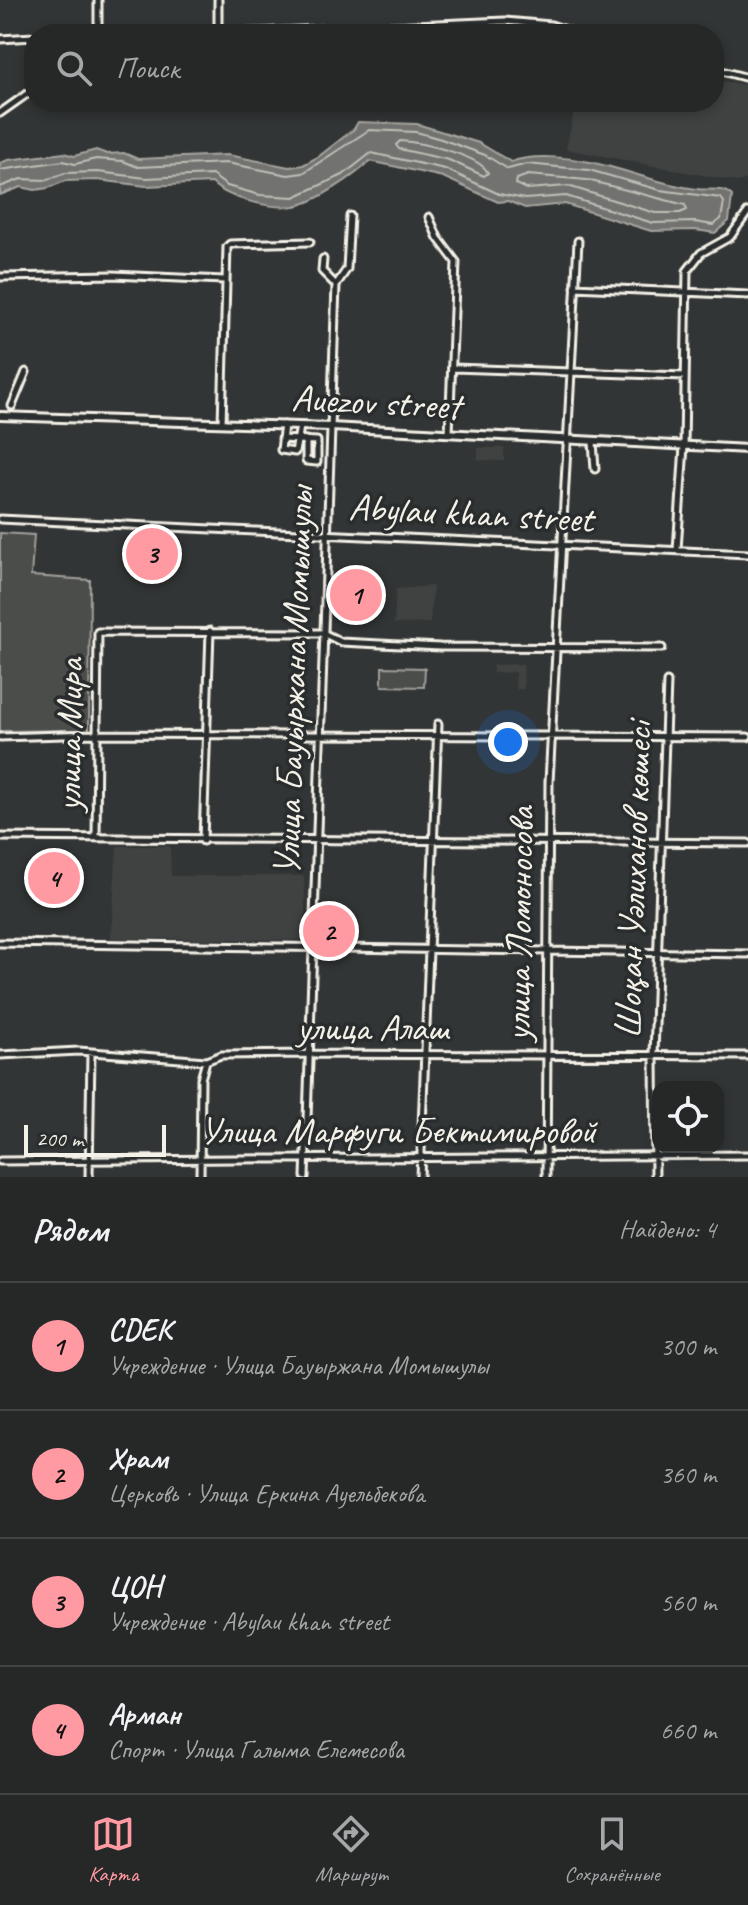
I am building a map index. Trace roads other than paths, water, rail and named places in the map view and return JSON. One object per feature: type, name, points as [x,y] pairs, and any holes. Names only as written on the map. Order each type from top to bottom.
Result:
[{"type":"main road","name":"Auezov street","points":[[0,416],[331,427],[748,449]]},
{"type":"street","points":[[98,0],[98,24]]},
{"type":"street","points":[[218,0],[218,24]]},
{"type":"street","points":[[439,24],[505,21],[540,24]]},
{"type":"street","points":[[0,39],[24,38]]},
{"type":"street","points":[[724,72],[748,78]]},
{"type":"street","points":[[0,113],[24,96]]},
{"type":"street","points":[[677,550],[684,446],[686,283],[694,258],[730,237],[748,212]]},
{"type":"street","points":[[323,259],[322,271],[336,285],[347,269],[350,216]]},
{"type":"street","points":[[429,217],[438,238],[456,262],[449,434]]},
{"type":"street","name":"улица Ломоносова","points":[[546,1177],[545,949],[552,735],[578,241]]},
{"type":"street","points":[[222,423],[224,280],[230,244],[310,242]]},
{"type":"street","points":[[0,277],[113,275],[224,280]]},
{"type":"street","name":"Улица Бауыржана Момышулы","points":[[305,1177],[336,285]]},
{"type":"street","points":[[575,287],[748,295]]},
{"type":"street","points":[[453,368],[685,376]]},
{"type":"street","points":[[12,406],[26,372]]},
{"type":"street","points":[[284,425],[281,450],[295,452],[300,426]]},
{"type":"street","points":[[282,439],[298,439],[306,440],[318,443],[317,462],[306,461],[306,440]]},
{"type":"street","points":[[593,442],[595,469]]},
{"type":"street","name":"Abylau khan street","points":[[0,519],[748,554]]},
{"type":"street","points":[[203,841],[210,631],[323,633],[341,642],[662,648]]},
{"type":"street","name":"улица Мира","points":[[96,838],[98,632],[210,631]]},
{"type":"street","name":"Шоқан Уәлиханов көшесі","points":[[655,1177],[654,1055],[667,682]]},
{"type":"street","points":[[420,1177],[438,724]]},
{"type":"street","points":[[0,737],[95,734],[748,737]]},
{"type":"street","points":[[0,837],[748,843]]},
{"type":"street","points":[[0,943],[748,954]]},
{"type":"street","points":[[89,1177],[91,1053]]},
{"type":"street","name":"улица Алаш","points":[[0,1055],[91,1053],[206,1061],[221,1055],[307,1054],[748,1056]]},
{"type":"street","points":[[91,1061],[100,1055]]},
{"type":"street","points":[[200,1177],[201,1079],[206,1061]]},
{"type":"street","name":"Улица Марфуги Бектимировой","points":[[0,1161],[748,1155]]},
{"type":"water","points":[[358,122],[417,124],[479,143],[511,162],[539,157],[570,159],[683,187],[725,191],[732,196],[729,221],[715,233],[651,231],[565,204],[525,208],[508,201],[498,202],[443,177],[370,161],[335,188],[295,206],[250,202],[228,194],[212,183],[146,186],[97,180],[65,181],[35,190],[21,187],[0,195],[0,163],[8,160],[64,153],[74,156],[96,150],[107,154],[124,153],[138,159],[228,155],[289,167],[303,165],[318,157],[354,129]]},
{"type":"place","name":"ЦОН","points":[[152,554]]},
{"type":"place","name":"CDEK","points":[[356,595]]},
{"type":"place","name":"Арман","points":[[54,878]]},
{"type":"place","name":"Храм","points":[[329,931]]}]
